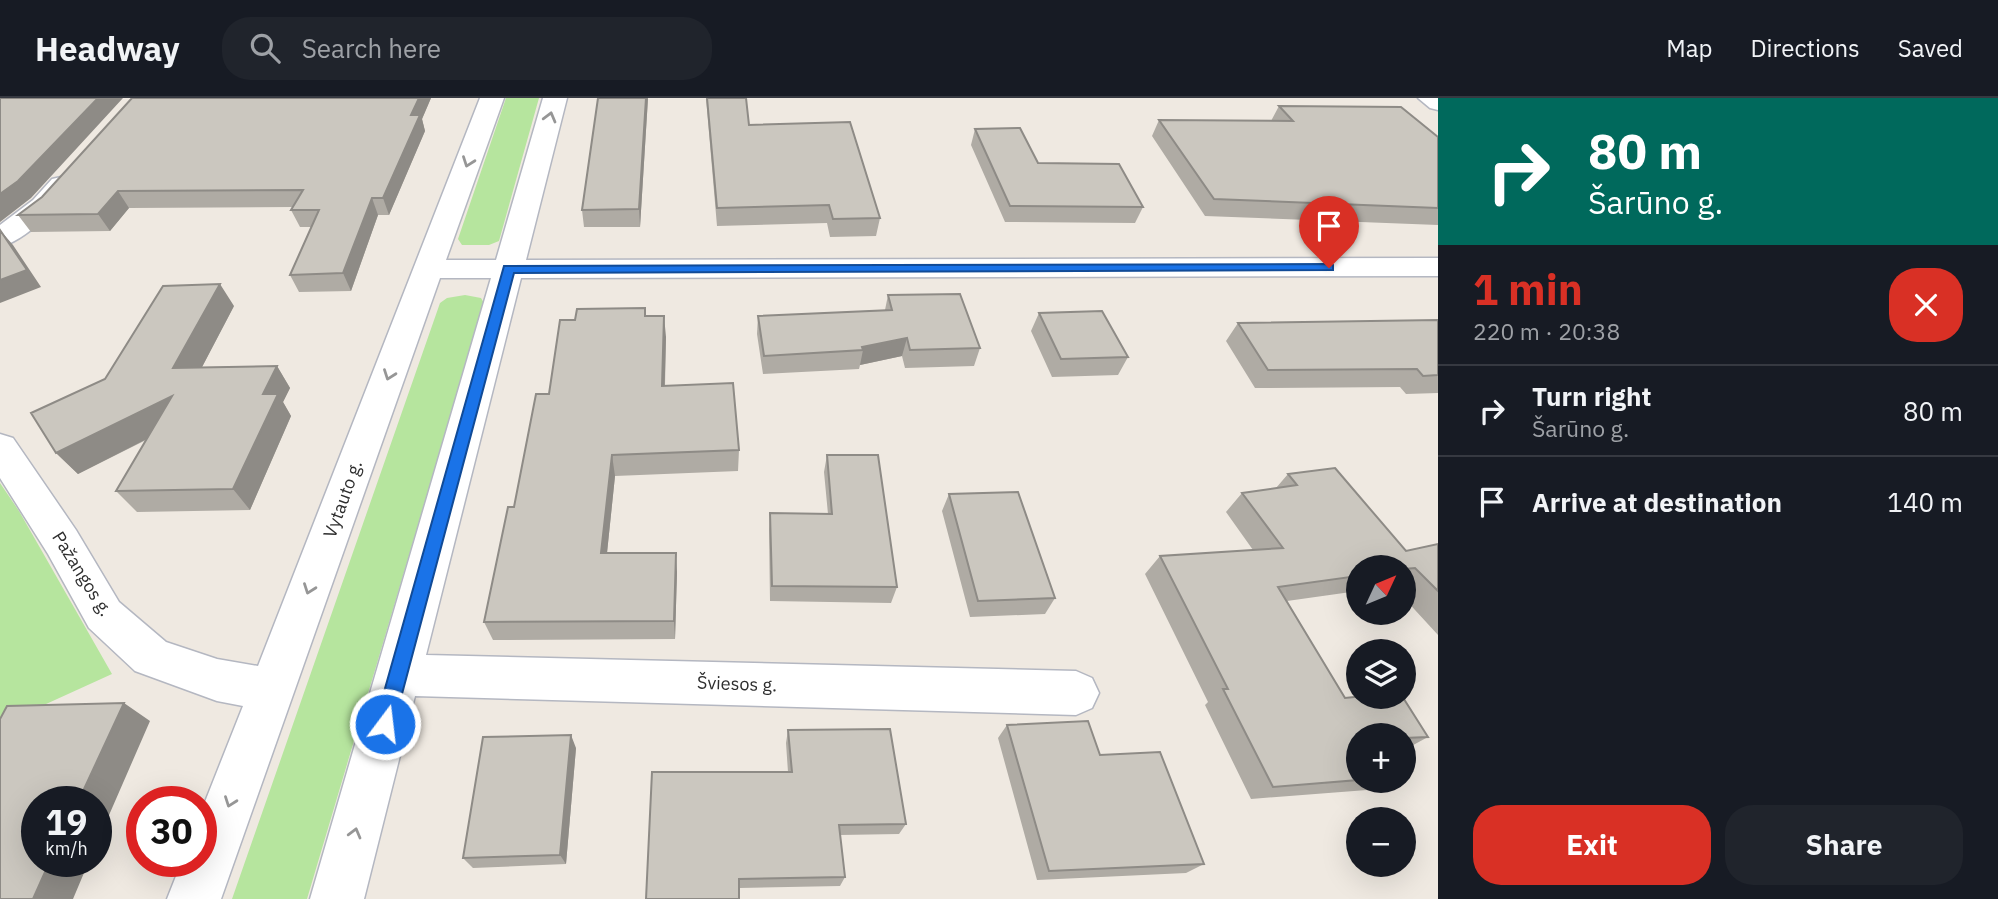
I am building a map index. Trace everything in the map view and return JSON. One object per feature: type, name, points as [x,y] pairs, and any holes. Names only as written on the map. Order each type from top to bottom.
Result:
[{"type":"street","name":"Vytauto g.","points":[[194,899],[492,98]]},
{"type":"street","points":[[337,899],[555,98]]},
{"type":"street","points":[[1430,98],[1438,103]]},
{"type":"street","points":[[0,238],[43,206],[78,167]]},
{"type":"street","points":[[428,269],[1438,267]]},
{"type":"street","name":"Pažangos g.","points":[[0,448],[62,542],[104,615],[151,657],[217,680],[272,690]]},
{"type":"street","name":"Šviesos g.","points":[[398,675],[1076,693]]},
{"type":"green space","points":[[506,98],[539,98],[499,241],[489,245],[462,245],[458,239]]},
{"type":"green space","points":[[465,295],[481,298],[484,303],[307,899],[232,899],[440,303],[447,298]]},
{"type":"green space","points":[[0,483],[19,511],[112,674],[0,725]]},
{"type":"building","points":[[0,98],[98,98],[18,181],[0,194]]},
{"type":"building","points":[[132,98],[419,98],[411,115],[420,115],[383,198],[372,198],[343,273],[290,275],[319,210],[291,210],[303,190],[118,191],[98,214],[18,215],[42,197]]},
{"type":"building","points":[[598,98],[646,98],[639,209],[582,210]]},
{"type":"building","points":[[707,98],[746,98],[749,125],[850,122],[880,218],[833,219],[829,205],[717,208]]},
{"type":"building","points":[[1279,106],[1401,107],[1438,137],[1438,208],[1214,199],[1159,120],[1293,121]]},
{"type":"building","points":[[1020,128],[1038,163],[1119,164],[1143,207],[1010,206],[975,129]]},
{"type":"building","points":[[0,230],[27,270],[0,280]]},
{"type":"building","points":[[220,284],[173,368],[277,366],[263,394],[278,394],[233,489],[116,491],[172,396],[56,453],[31,413],[105,379],[163,286]]},
{"type":"building","points":[[960,294],[980,348],[910,350],[907,338],[862,347],[863,350],[764,356],[758,316],[892,310],[888,295]]},
{"type":"building","points":[[645,308],[645,316],[664,316],[662,386],[733,383],[739,450],[612,455],[601,553],[676,553],[674,621],[484,622],[508,507],[514,507],[536,394],[549,394],[560,320],[575,320],[577,309]]},
{"type":"building","points":[[1102,311],[1128,357],[1061,359],[1039,313]]},
{"type":"building","points":[[1438,320],[1438,375],[1423,376],[1417,369],[1268,370],[1238,323]]},
{"type":"building","points":[[827,455],[878,455],[897,587],[772,586],[770,513],[832,514]]},
{"type":"building","points":[[1335,468],[1406,551],[1438,544],[1438,591],[1416,569],[1416,555],[1346,555],[1346,578],[1278,587],[1346,698],[1346,709],[1410,709],[1428,737],[1416,738],[1416,723],[1346,723],[1346,781],[1273,787],[1223,689],[1228,689],[1160,556],[1283,548],[1242,493],[1297,485],[1288,474]]},
{"type":"building","points":[[1018,492],[1055,598],[978,601],[949,494]]},
{"type":"building","points":[[124,703],[85,786],[21,786],[21,877],[43,877],[33,899],[0,899],[0,719],[7,706]]},
{"type":"building","points":[[1088,721],[1100,755],[1160,752],[1204,864],[1049,871],[1007,725]]},
{"type":"building","points":[[890,729],[906,824],[839,825],[845,877],[739,879],[739,899],[646,899],[652,772],[792,772],[788,730]]},
{"type":"building","points":[[571,735],[560,855],[463,858],[483,737]]},
{"type":"route","points":[[385,724],[509,269],[1329,268]]}]
